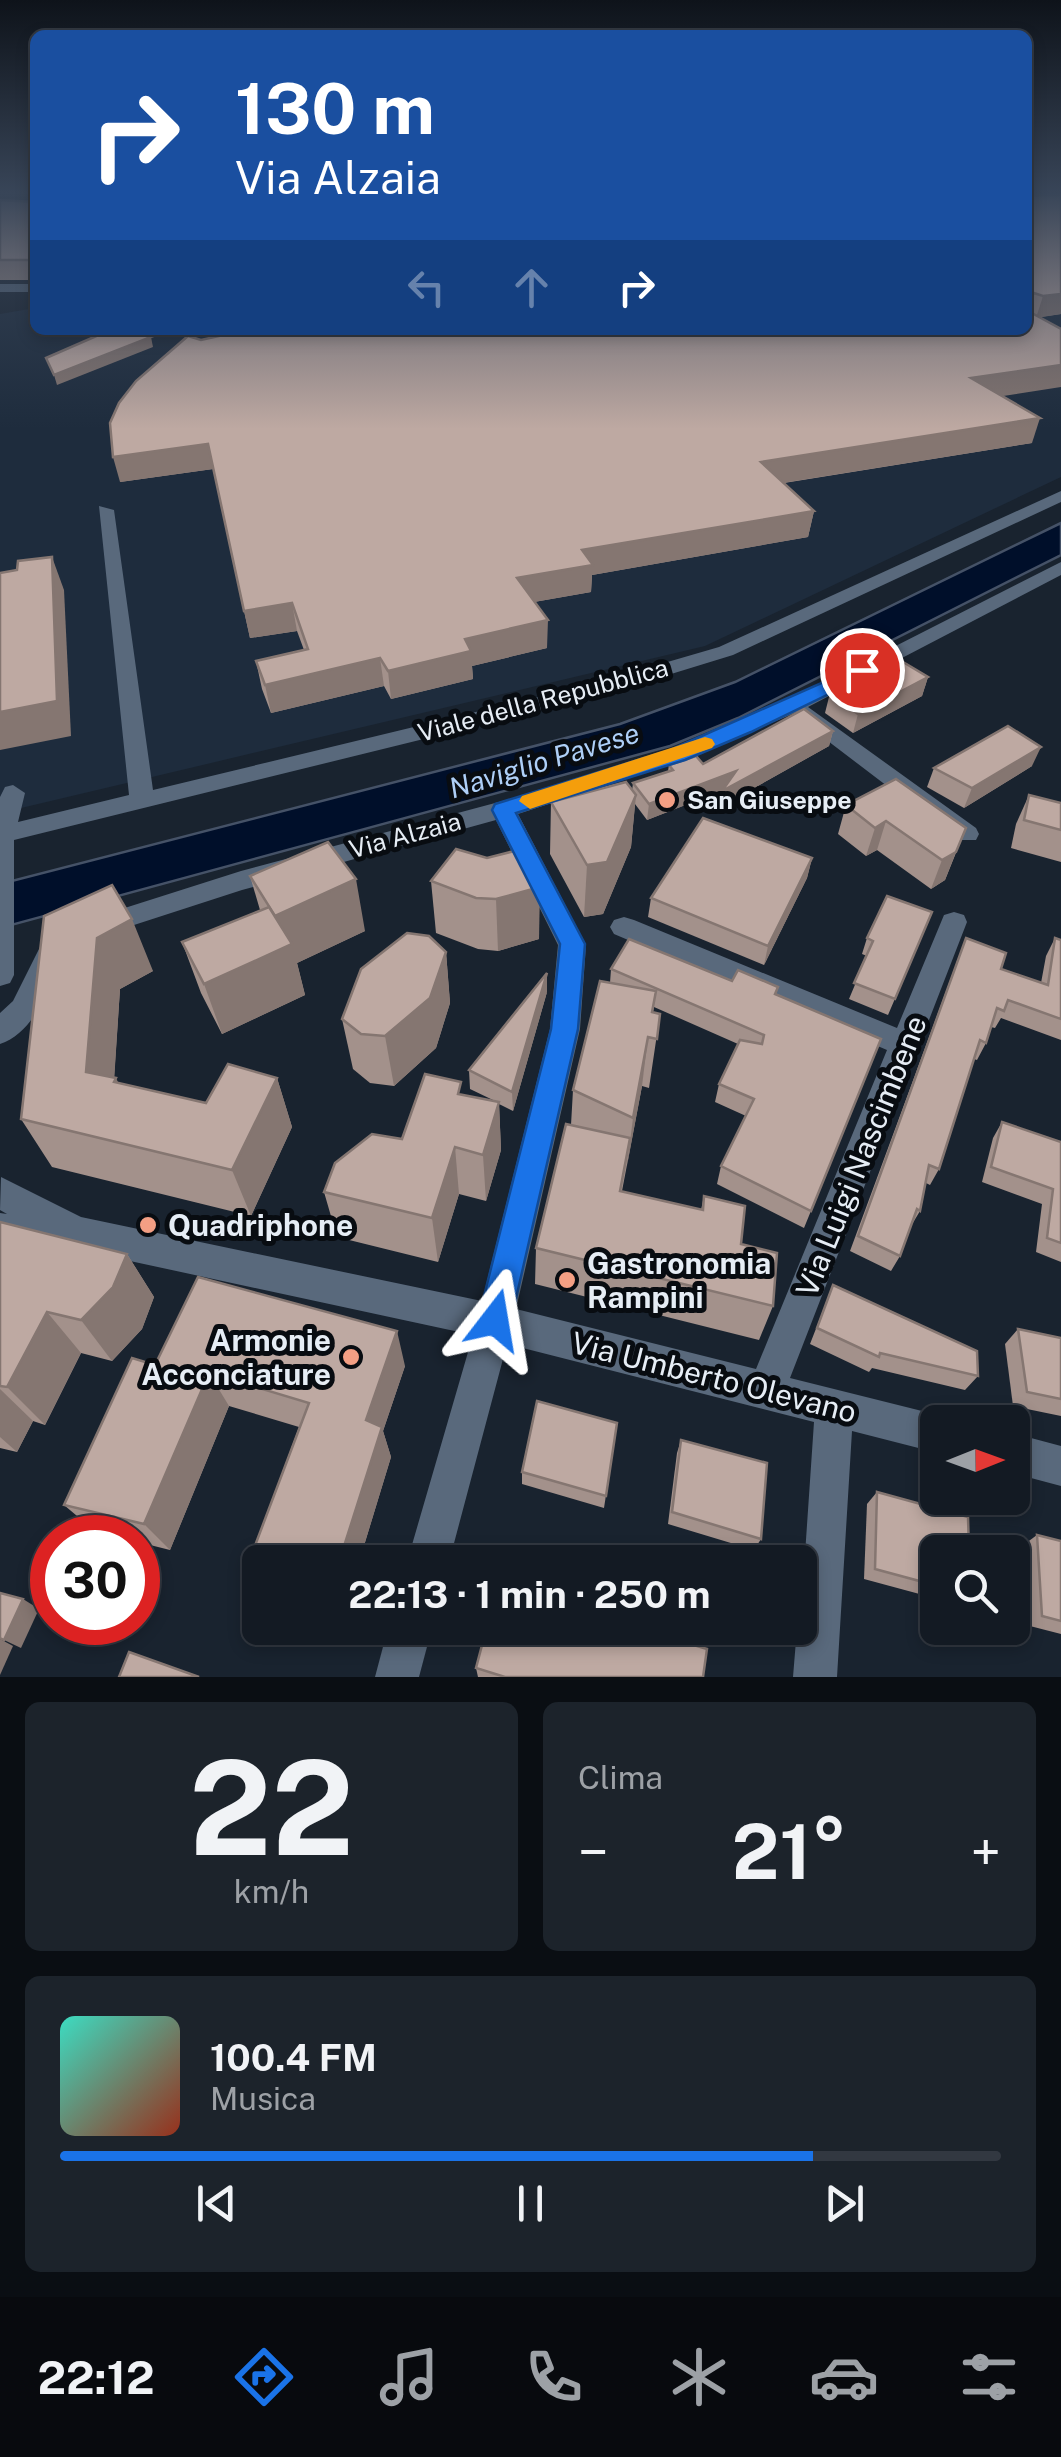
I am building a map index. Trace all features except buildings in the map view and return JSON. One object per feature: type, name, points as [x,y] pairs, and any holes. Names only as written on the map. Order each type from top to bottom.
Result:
[{"type":"street","points":[[0,288],[30,288]]},
{"type":"street","name":"Viale della Repubblica","points":[[1,835],[598,688],[726,652],[1061,496]]},
{"type":"street","points":[[105,510],[142,800]]},
{"type":"street","name":"Via Alzaia","points":[[0,1032],[23,1009],[48,953],[69,936],[190,892],[503,810],[678,755],[795,704],[1061,568]]},
{"type":"street","points":[[795,704],[967,834]]},
{"type":"street","points":[[0,974],[1,835],[13,793]]},
{"type":"street","points":[[433,1545],[495,1320],[565,1029],[572,944],[503,810]]},
{"type":"street","name":"Via Luigi Nascimbene","points":[[766,1390],[954,922]]},
{"type":"street","points":[[624,927],[906,1045]]},
{"type":"street","points":[[0,1168],[1,1194]]},
{"type":"street","name":"Via Umberto Olevano","points":[[1,1194],[79,1233]]},
{"type":"street","name":"Via Umberto Olevano","points":[[0,1230],[79,1233],[495,1320],[920,1429]]},
{"type":"street","points":[[816,1677],[834,1407]]},
{"type":"street","points":[[1030,1458],[1061,1466]]},
{"type":"street","points":[[396,1677],[405,1645]]},
{"type":"shaded area","points":[[1043,273],[1061,273],[1061,477],[705,646],[0,813],[0,314],[30,309],[30,335],[1032,335],[1032,315]]},
{"type":"water","name":"Naviglio Pavese","points":[[1061,523],[1061,555],[738,718],[670,746],[0,928],[0,884],[620,724],[735,682]]},
{"type":"slow traffic","points":[[530,801],[705,744]]},
{"type":"place","name":"San Giuseppe","points":[[667,800]]},
{"type":"place","name":"Quadriphone","points":[[148,1225]]},
{"type":"place","name":"Gastronomia Rampini","points":[[567,1280]]},
{"type":"place","name":"Armonie Acconciature","points":[[351,1357]]},
{"type":"route","points":[[495,1320],[565,1029],[572,944],[503,810],[678,755],[744,728],[862,670]]}]
